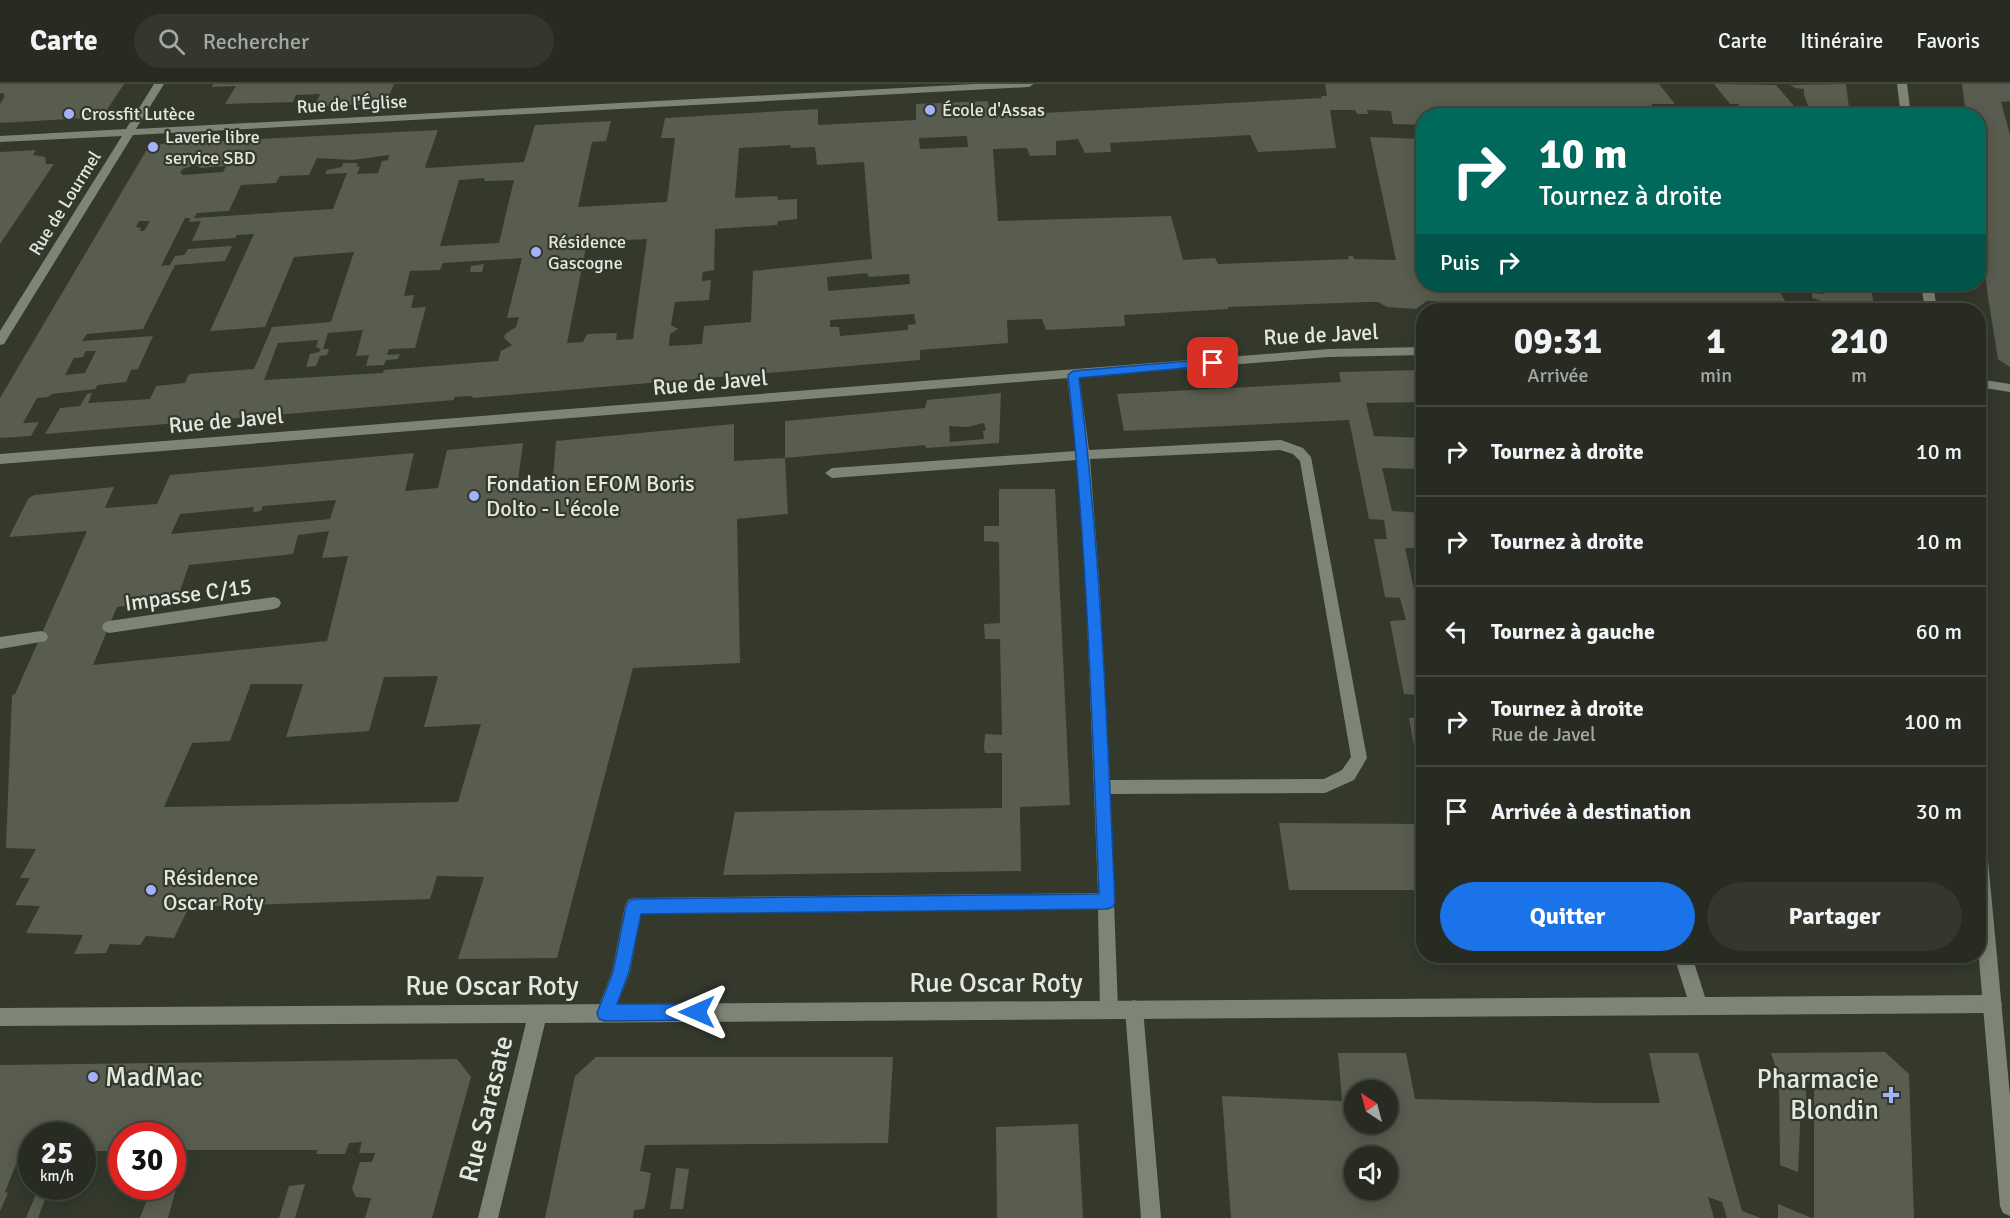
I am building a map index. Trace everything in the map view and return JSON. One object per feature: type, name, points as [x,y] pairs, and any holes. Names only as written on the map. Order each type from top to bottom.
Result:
[{"type":"street","name":"Rue de Lourmel","points":[[0,340],[159,84]]},
{"type":"street","name":"Rue de l'Église","points":[[0,139],[128,134],[721,99],[1029,84]]},
{"type":"street","points":[[1902,84],[1905,108]]},
{"type":"street","points":[[721,99],[722,86]]},
{"type":"street","name":"Rue de Javel","points":[[0,459],[1329,353],[1416,351]]},
{"type":"street","points":[[1073,375],[1083,455],[1093,592],[1107,902],[1109,1009]]},
{"type":"street","points":[[1986,384],[2010,388]]},
{"type":"street","points":[[832,473],[1083,455],[1281,445],[1298,451],[1306,460],[1359,758],[1348,775],[1325,786],[1102,787]]},
{"type":"street","name":"Impasse C/15","points":[[109,627],[274,603]]},
{"type":"street","points":[[0,643],[41,637]]},
{"type":"street","points":[[605,1013],[621,972],[634,906],[1107,902]]},
{"type":"street","points":[[1986,927],[2010,1206]]},
{"type":"street","points":[[1685,963],[1699,1005]]},
{"type":"street","name":"Rue Oscar Roty","points":[[0,1017],[1993,1004]]},
{"type":"street","points":[[1134,1009],[1151,1218]]},
{"type":"street","name":"Rue Sarasate","points":[[488,1218],[538,1013]]},
{"type":"building","points":[[0,84],[124,84],[102,117],[0,123],[0,104],[5,96],[0,93]]},
{"type":"building","points":[[213,84],[394,84],[386,103],[314,107],[320,94],[296,95],[293,102],[225,104],[236,86],[212,87]]},
{"type":"building","points":[[1325,84],[1659,84],[1675,104],[1651,104],[1653,108],[1416,108],[1416,125],[1393,124],[1391,111],[1367,110],[1368,114],[1357,114],[1355,110],[1330,110],[1336,148],[1258,152],[1250,135],[1110,143],[1111,152],[1085,153],[1078,139],[1056,141],[1056,155],[1030,156],[1027,148],[993,149],[998,221],[1171,216],[1183,260],[1215,258],[1218,264],[1349,259],[1348,256],[1353,256],[1354,259],[1396,260],[1370,137],[1416,139],[1416,291],[1779,291],[1786,303],[1440,303],[1427,301],[1416,303],[1416,309],[1387,307],[1378,302],[1228,307],[1228,309],[1124,315],[1125,326],[1046,330],[1042,319],[1007,320],[1008,343],[920,350],[920,360],[473,398],[472,396],[454,397],[454,400],[45,434],[60,408],[80,406],[87,394],[92,393],[88,403],[150,399],[156,386],[185,383],[189,374],[254,369],[272,327],[331,322],[354,252],[294,257],[265,327],[210,331],[254,234],[237,235],[235,238],[192,241],[201,221],[189,222],[190,218],[185,218],[161,266],[170,265],[175,256],[184,255],[188,249],[232,246],[225,261],[175,265],[143,329],[87,334],[82,341],[153,336],[138,369],[131,370],[126,382],[98,385],[95,389],[37,398],[23,423],[39,422],[31,436],[0,438],[0,398],[146,151],[161,144],[438,130],[425,167],[427,168],[524,162],[535,125],[611,121],[606,141],[592,142],[578,207],[667,202],[675,138],[661,138],[665,118],[818,109],[818,125],[916,120],[916,104],[988,101],[990,116],[1322,98],[1321,96],[1327,96]],"holes":[[[967,136],[968,147],[920,149],[919,138]],[[790,145],[791,148],[815,147],[817,165],[864,162],[872,259],[753,271],[751,322],[704,326],[702,344],[669,346],[670,334],[678,329],[671,325],[675,302],[709,300],[711,280],[702,281],[702,277],[703,272],[714,270],[715,229],[777,225],[778,221],[797,219],[797,199],[778,200],[777,196],[735,198],[739,148]],[[389,155],[388,160],[382,161],[378,173],[357,174],[360,167],[357,163],[343,163],[342,167],[327,170],[325,174],[347,173],[333,209],[194,218],[197,213],[229,211],[241,185],[276,183],[280,176],[309,175],[317,158],[352,160]],[[195,165],[201,168],[226,166],[223,172],[183,175],[180,173],[183,169]],[[484,178],[485,181],[514,180],[499,243],[440,246],[459,180]],[[139,221],[150,221],[144,231],[140,231],[141,228],[136,227]],[[647,239],[633,339],[616,340],[617,333],[587,334],[583,342],[567,343],[587,242]],[[522,258],[507,318],[519,317],[516,327],[505,334],[504,338],[512,345],[501,351],[498,361],[384,370],[383,373],[264,380],[278,343],[318,340],[316,347],[321,349],[319,352],[310,354],[306,367],[316,366],[320,356],[327,355],[329,349],[323,349],[328,333],[363,330],[356,356],[369,355],[366,366],[384,365],[386,360],[398,359],[400,354],[387,355],[389,349],[415,348],[426,307],[411,308],[414,295],[404,296],[410,271],[440,270],[443,263]],[[867,273],[869,277],[909,274],[910,284],[828,291],[827,277]],[[914,314],[916,324],[908,325],[908,330],[840,336],[839,327],[830,327],[830,320]],[[86,351],[96,351],[85,373],[65,375],[74,358],[83,357]]]},
{"type":"building","points":[[1714,84],[1776,85],[1794,106],[1808,106],[1804,89],[1790,85],[1846,84],[1849,108],[1740,108],[1738,105],[1740,104],[1730,104]]},
{"type":"building","points":[[1962,84],[2010,84],[2010,101],[2001,102],[2010,135],[2010,367],[1998,359],[1986,280],[1986,108],[1965,108]]},
{"type":"building","points":[[36,150],[33,155],[45,157],[46,164],[54,164],[0,244],[0,152]]},
{"type":"building","points":[[484,264],[482,272],[470,272],[471,266]]},
{"type":"building","points":[[1824,291],[1872,291],[1873,303],[1825,303],[1812,298],[1812,293],[1824,294]]},
{"type":"building","points":[[1416,370],[1416,402],[1366,403],[1374,436],[1416,438],[1416,469],[1382,468],[1392,511],[1416,512],[1416,548],[1405,548],[1414,589],[1416,589],[1416,695],[1404,694],[1390,621],[1406,620],[1400,598],[1385,597],[1374,539],[1387,539],[1384,520],[1369,519],[1349,420],[1124,431],[1117,394],[1341,382],[1339,372]]},
{"type":"building","points":[[1001,393],[999,443],[926,448],[925,445],[785,458],[785,421],[925,408],[927,400]],"holes":[[[984,423],[986,430],[983,431],[984,439],[950,442],[949,426],[967,427]]]},
{"type":"building","points":[[734,424],[734,461],[785,458],[788,514],[737,519],[740,663],[633,668],[557,958],[458,959],[484,877],[437,876],[430,899],[189,907],[174,938],[146,936],[140,945],[110,944],[106,953],[74,954],[83,935],[26,933],[40,906],[15,905],[30,878],[20,878],[36,849],[6,848],[12,695],[15,694],[87,531],[9,537],[28,499],[34,495],[114,487],[105,508],[157,504],[170,475],[414,453],[405,491],[438,488],[447,450],[523,443],[518,481],[553,477],[556,441]],"holes":[[[336,500],[330,519],[171,534],[180,514],[254,507],[253,512],[261,511],[263,506]],[[329,531],[322,558],[348,556],[327,641],[93,665],[117,607],[177,600],[189,565],[293,554],[298,535]],[[438,676],[424,727],[481,724],[458,802],[164,807],[192,743],[230,741],[251,684],[303,684],[286,737],[369,731],[384,677]]]},
{"type":"building","points":[[999,489],[1055,489],[1070,805],[1020,807],[1021,871],[723,875],[735,812],[1002,808],[1002,753],[985,753],[984,748],[985,734],[1002,735],[1000,639],[985,639],[984,624],[1000,623],[999,542],[984,541],[984,526],[999,526]]},
{"type":"building","points":[[1409,718],[1416,718],[1416,757]]},
{"type":"building","points":[[1279,823],[1416,824],[1416,890],[1289,890]]},
{"type":"building","points":[[1885,1052],[1909,1074],[1914,1218],[1814,1218],[1814,1080],[1806,1081],[1806,1106],[1801,1104],[1798,1172],[1780,1165],[1779,1077],[1771,1053]]},
{"type":"building","points":[[1338,1053],[1406,1053],[1415,1099],[1660,1103],[1649,1053],[1698,1053],[1742,1211],[1761,1218],[1727,1218],[1722,1202],[1708,1197],[1714,1218],[1231,1218],[1222,1096],[1342,1101]]},
{"type":"building","points":[[596,1057],[893,1057],[888,1143],[645,1145],[640,1171],[651,1173],[644,1209],[634,1210],[633,1218],[545,1218],[575,1076]]},
{"type":"building","points":[[457,1059],[471,1077],[432,1218],[365,1218],[371,1198],[356,1197],[352,1189],[360,1162],[372,1162],[375,1153],[359,1153],[362,1142],[349,1143],[345,1154],[316,1154],[318,1150],[186,1150],[186,1122],[108,1122],[108,1151],[96,1151],[96,1122],[18,1122],[18,1160],[0,1211],[0,1065]]},
{"type":"building","points":[[1078,1124],[1083,1218],[997,1218],[996,1127]]},
{"type":"building","points":[[676,1168],[689,1169],[683,1209],[670,1209]]},
{"type":"building","points":[[305,1184],[295,1218],[279,1218],[289,1186]]},
{"type":"building","points":[[34,1200],[45,1200],[38,1218],[26,1218]]},
{"type":"building","points":[[147,1200],[173,1200],[168,1218],[140,1218]]},
{"type":"building","points":[[1778,1204],[1812,1218],[1778,1218]]},
{"type":"place","name":"École d'Assas","points":[[930,110]]},
{"type":"place","name":"Crossfit Lutèce","points":[[69,114]]},
{"type":"place","name":"Laverie libre service SBD","points":[[153,147]]},
{"type":"place","name":"Résidence Gascogne","points":[[536,252]]},
{"type":"place","name":"Fondation EFOM Boris Dolto - L'école","points":[[474,496]]},
{"type":"place","name":"Résidence Oscar Roty","points":[[151,890]]},
{"type":"place","name":"MadMac","points":[[93,1077]]},
{"type":"place","name":"Pharmacie Blondin","points":[[1891,1095]]},
{"type":"route","points":[[697,1012],[605,1013],[621,972],[634,906],[1107,902],[1093,592],[1083,455],[1073,375],[1213,363]]}]
